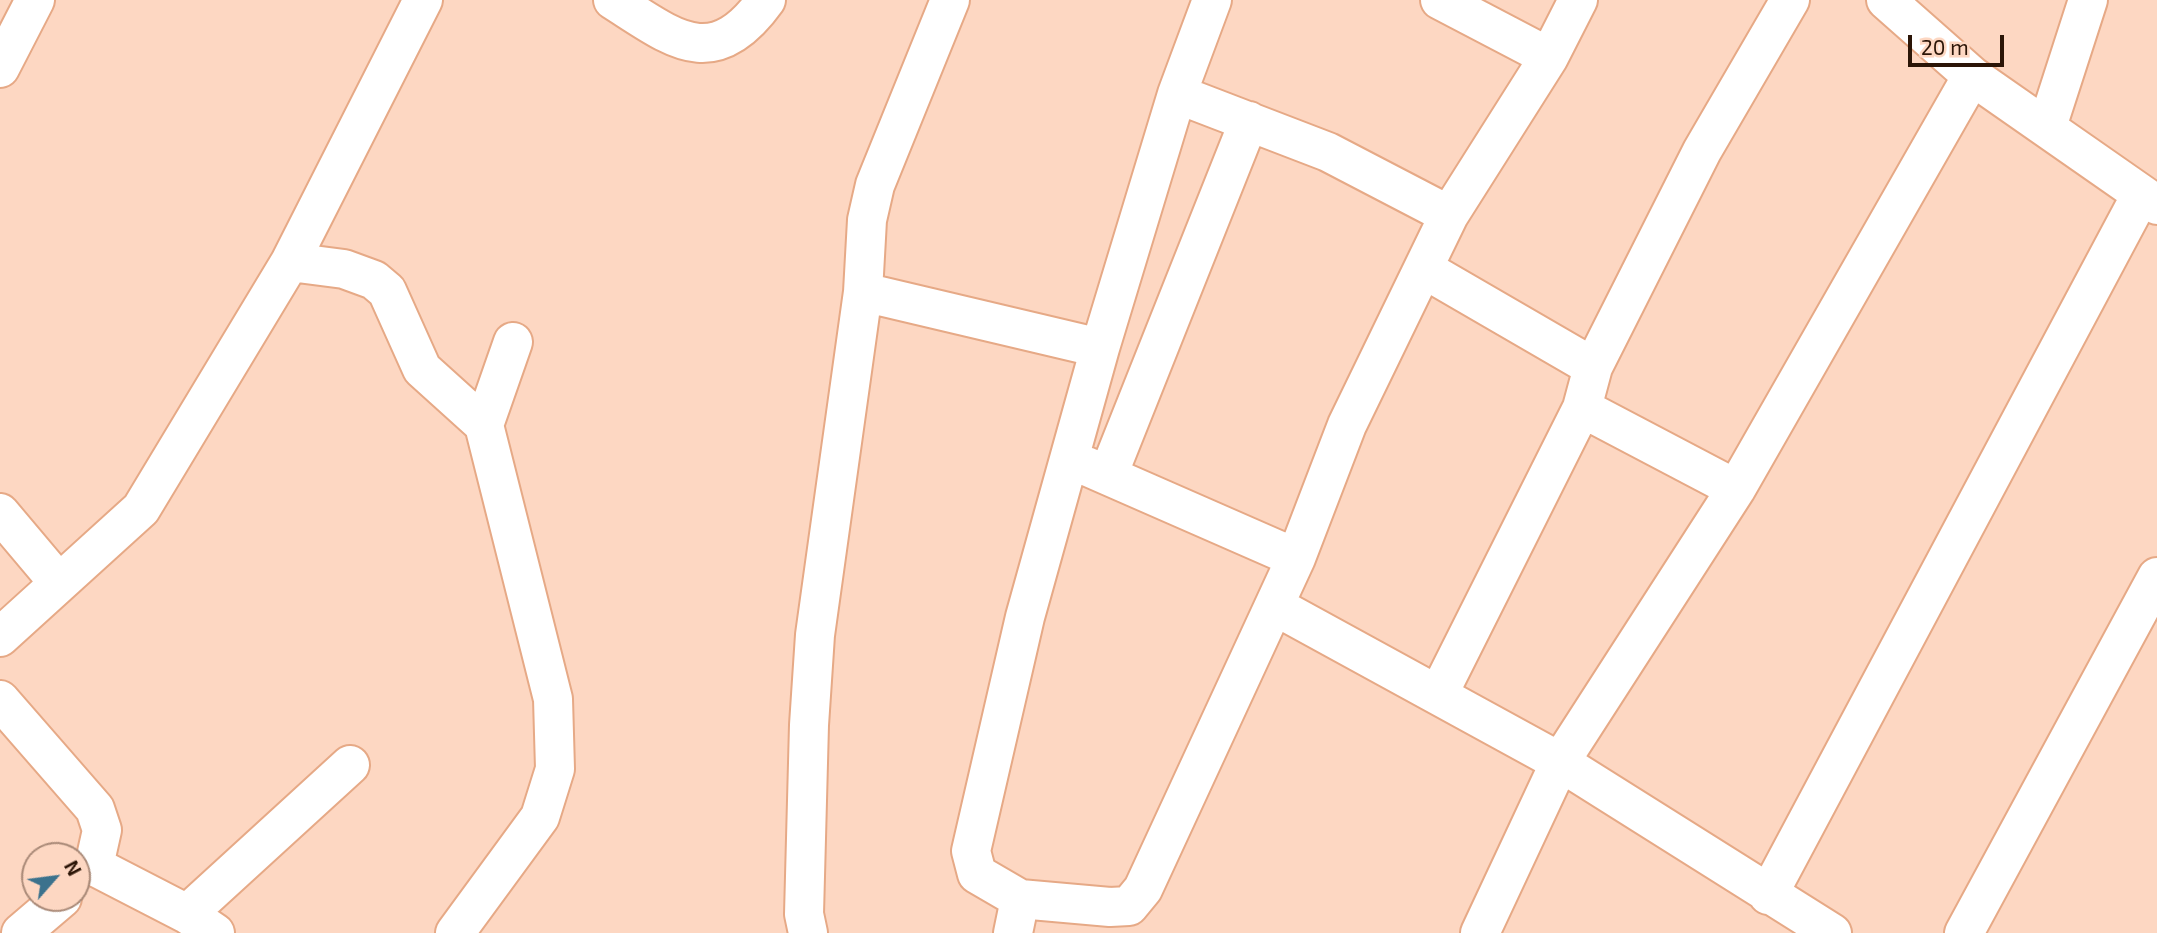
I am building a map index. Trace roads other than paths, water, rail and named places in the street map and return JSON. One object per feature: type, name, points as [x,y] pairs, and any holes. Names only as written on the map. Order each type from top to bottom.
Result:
[{"type":"street","points":[[0,68],[35,0]]},
{"type":"street","points":[[0,638],[141,509],[290,262],[424,0]]},
{"type":"street","points":[[613,0],[686,43],[712,44],[734,33],[766,0]]},
{"type":"street","points":[[808,933],[804,914],[808,725],[815,635],[863,292],[867,220],[875,185],[950,0]]},
{"type":"street","points":[[1212,0],[1177,94],[1100,348],[1071,460],[1025,617],[971,851],[977,874],[1016,916],[1129,905],[1143,889],[1275,606],[1347,425],[1449,215],[1549,57],[1578,0]]},
{"type":"street","points":[[1440,0],[1549,57]]},
{"type":"street","points":[[1438,695],[1582,408],[1593,367],[1702,151],[1790,0]]},
{"type":"street","points":[[1768,895],[2149,200],[1972,76],[1886,0]]},
{"type":"street","points":[[2047,127],[2088,0]]},
{"type":"street","points":[[1480,933],[1560,762],[1736,489],[1972,76]]},
{"type":"street","points":[[1177,94],[1328,152],[1449,215]]},
{"type":"street","points":[[1108,475],[1249,121]]},
{"type":"street","points":[[290,262],[344,269],[374,280],[387,291],[422,369],[484,425]]},
{"type":"street","points":[[1424,269],[1593,367]]},
{"type":"street","points":[[863,292],[1100,348]]},
{"type":"street","points":[[455,933],[540,817],[555,769],[552,699],[484,425],[513,342]]},
{"type":"street","points":[[1582,408],[1736,489]]},
{"type":"street","points":[[1071,460],[1296,558]]},
{"type":"street","points":[[0,513],[59,583]]},
{"type":"street","points":[[1964,933],[2157,577]]},
{"type":"street","points":[[1275,606],[1560,762],[1832,933]]},
{"type":"street","points":[[0,700],[95,809],[102,830],[91,862]]},
{"type":"street","points":[[91,878],[201,923],[350,765]]},
{"type":"street","points":[[25,932],[47,912]]}]
